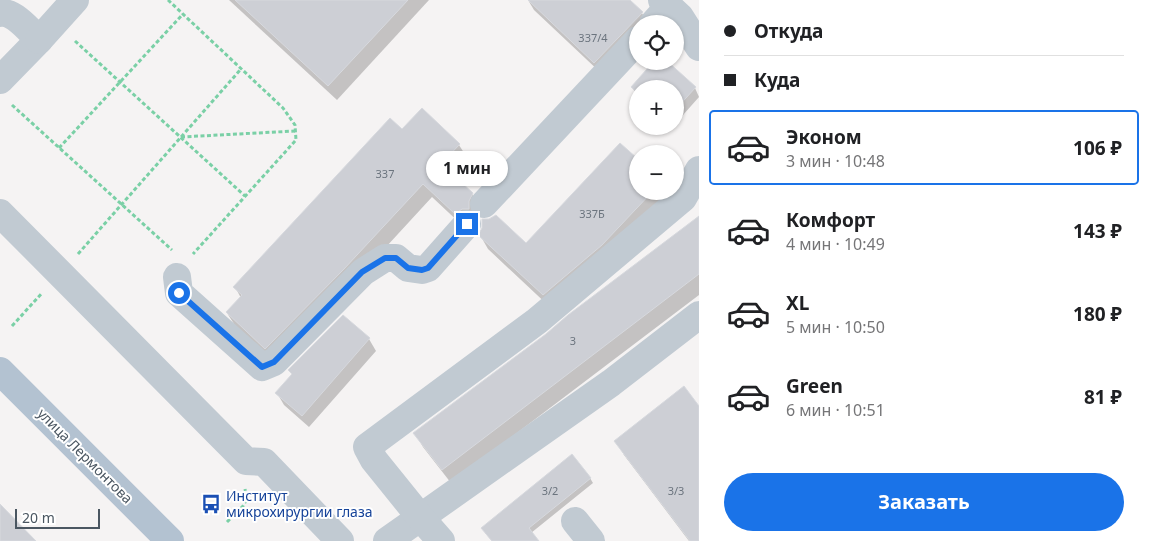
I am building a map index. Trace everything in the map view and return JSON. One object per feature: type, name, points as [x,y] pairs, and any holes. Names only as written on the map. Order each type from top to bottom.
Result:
[{"type":"main road","name":"улица Лермонтова","points":[[0,371],[170,541]]},
{"type":"lane","points":[[4,91],[47,31],[75,0]]},
{"type":"lane","points":[[661,10],[680,17],[699,47]]},
{"type":"lane","points":[[0,13],[5,12],[19,20],[47,31]]},
{"type":"lane","points":[[182,271],[179,293],[262,367],[274,362],[362,272],[385,258],[396,258],[408,268],[422,270],[428,268],[629,50]]},
{"type":"lane","points":[[441,541],[374,460],[368,447],[537,322],[683,198],[699,170]]},
{"type":"lane","points":[[0,213],[246,461],[264,462],[340,541]]},
{"type":"lane","points":[[387,541],[611,382],[699,315]]},
{"type":"path","points":[[4,91],[59,148],[121,204],[182,271],[196,251],[296,140],[296,131],[295,125],[283,108],[168,0]]},
{"type":"path","points":[[59,148],[183,14]]},
{"type":"path","points":[[47,31],[120,82],[245,196]]},
{"type":"path","points":[[79,253],[241,68]]},
{"type":"path","points":[[180,137],[296,131]]},
{"type":"path","points":[[227,522],[243,506],[247,499],[244,489],[248,483],[269,468]]},
{"type":"building","points":[[235,0],[408,0],[328,86]]},
{"type":"building","points":[[528,0],[630,0],[643,12],[640,15],[629,15],[629,27],[594,63]]},
{"type":"building","points":[[646,70],[677,70],[696,87],[684,100],[684,80],[637,80]]},
{"type":"building","points":[[422,108],[460,144],[441,164],[473,193],[469,201],[469,209],[462,209],[455,214],[423,184],[344,269],[265,349],[226,312],[242,295],[233,287],[390,118],[402,129]]},
{"type":"building","points":[[620,143],[629,151],[629,200],[644,200],[602,245],[543,295],[478,235],[482,228],[482,219],[489,219],[496,215],[526,243]]},
{"type":"building","points":[[699,216],[699,274],[442,470],[413,433],[546,334],[568,315]]},
{"type":"building","points":[[343,315],[370,338],[302,416],[275,393],[292,374],[288,370]]},
{"type":"building","points":[[684,386],[699,406],[699,541],[690,541],[614,441]]},
{"type":"building","points":[[572,454],[591,478],[529,528],[539,541],[492,541],[481,528]]},
{"type":"building","points":[[0,504],[36,541],[0,541]]},
{"type":"place","name":"Институт микрохирургии глаза","points":[[211,504]]},
{"type":"route","points":[[179,293],[262,367],[274,362],[362,272],[385,258],[396,258],[408,268],[422,270],[428,268],[467,224]]}]
